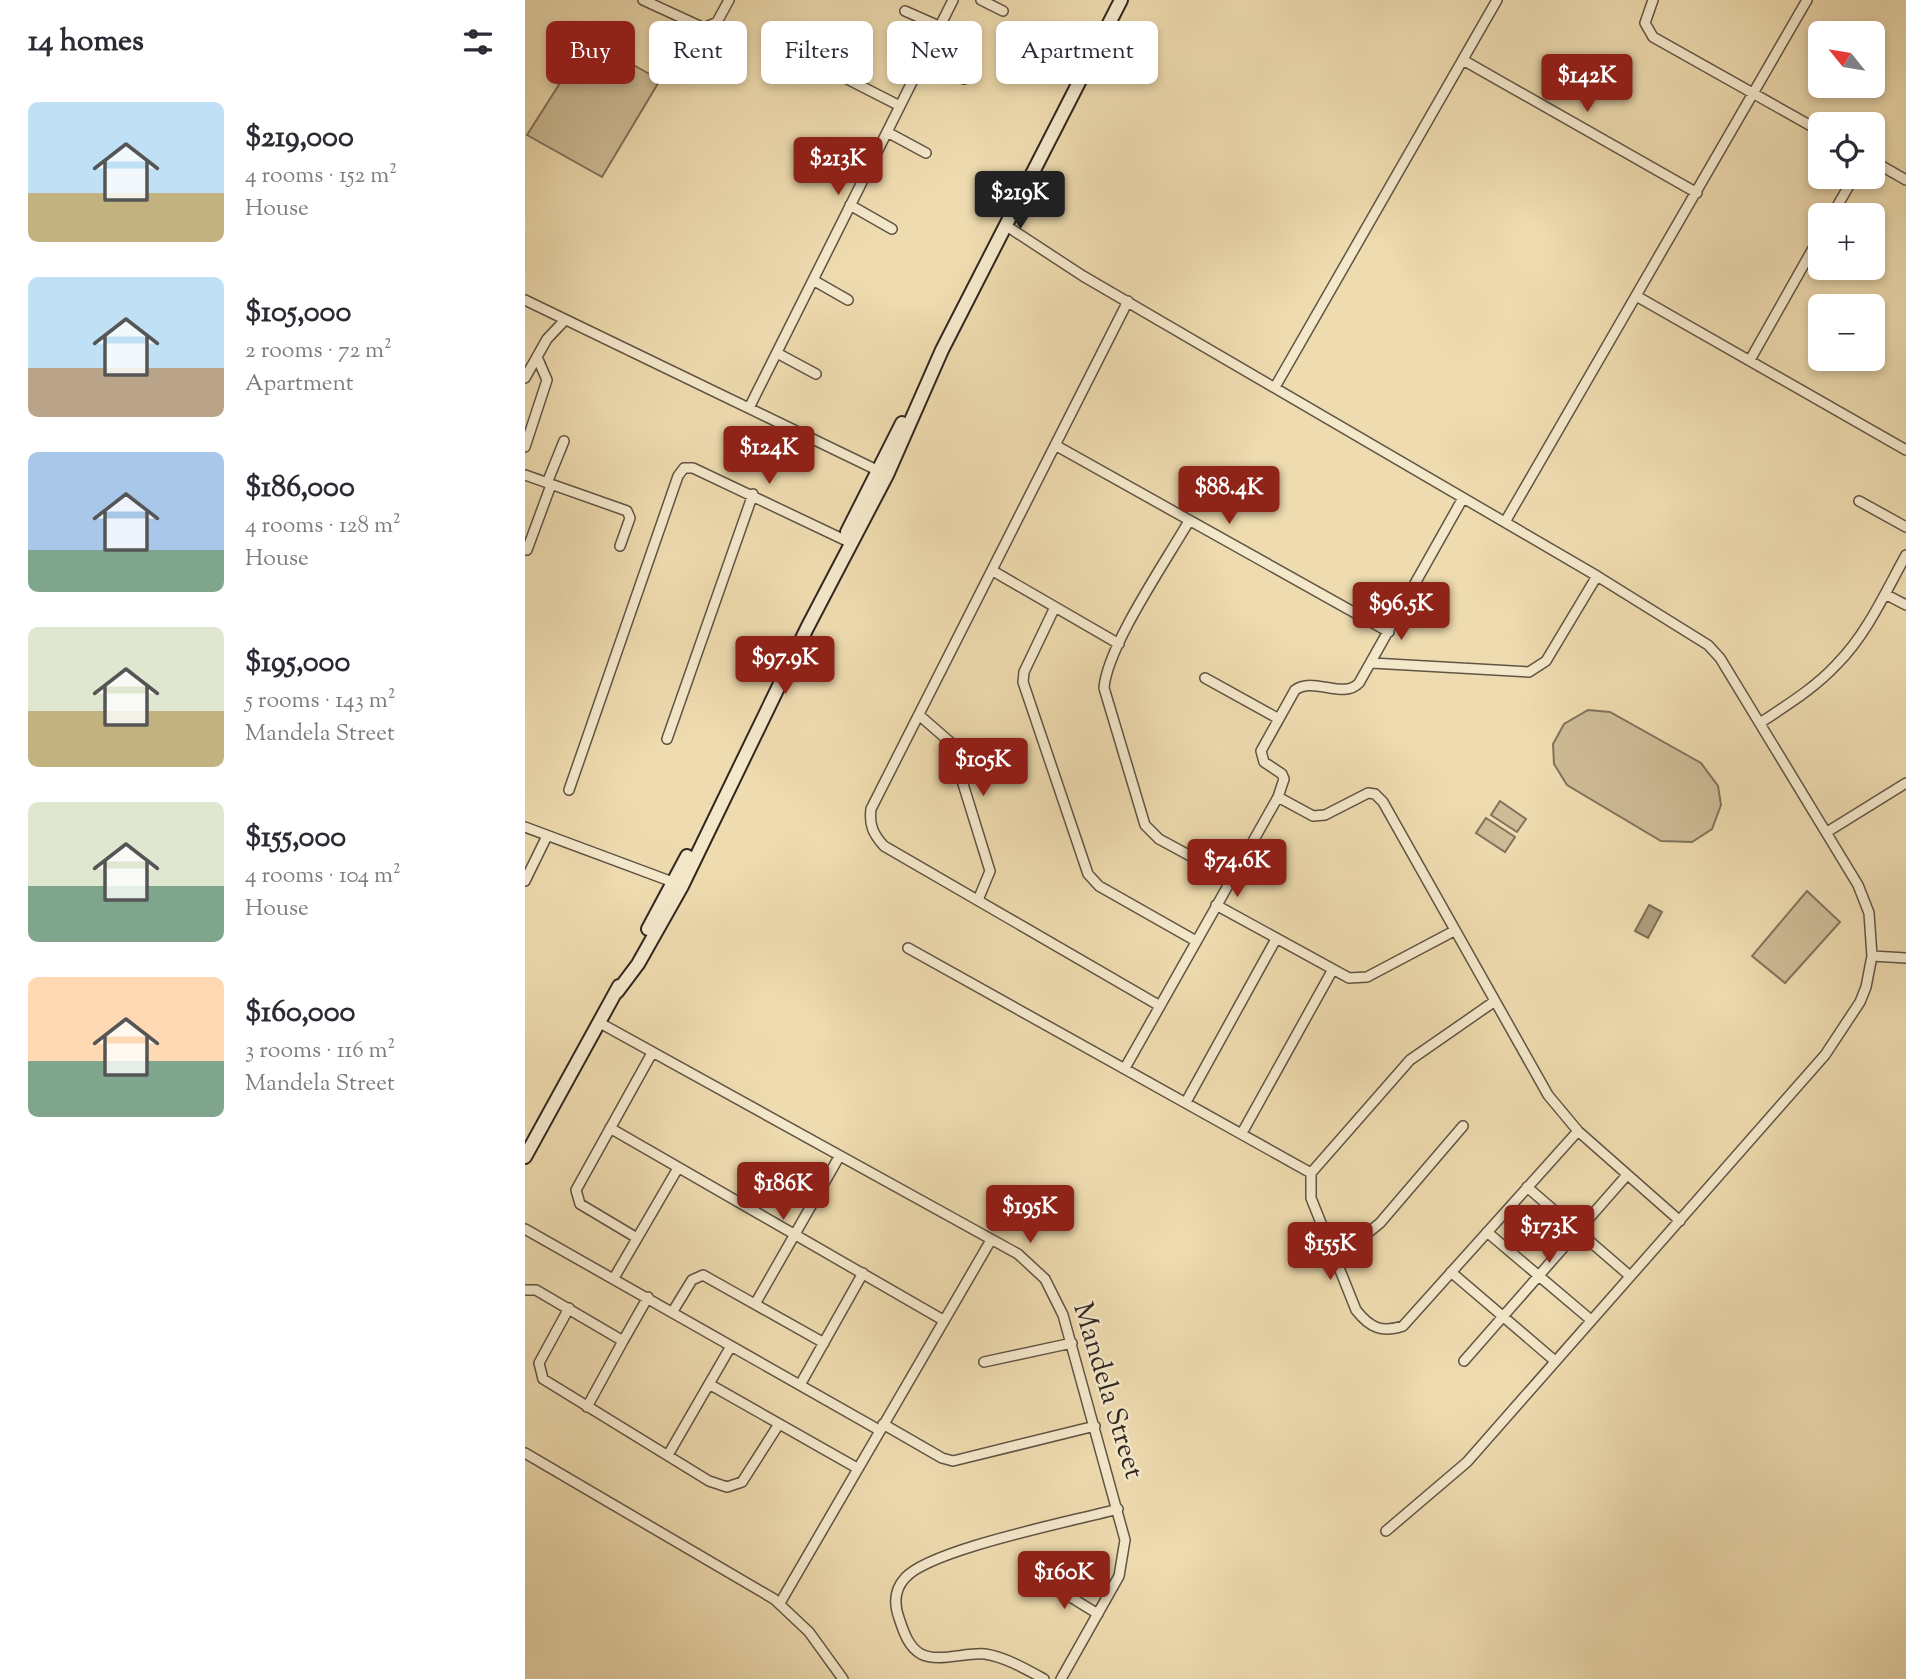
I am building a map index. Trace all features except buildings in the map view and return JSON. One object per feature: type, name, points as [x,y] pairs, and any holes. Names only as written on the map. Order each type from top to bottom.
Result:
[{"type":"main road","points":[[1105,21],[1114,0]]},
{"type":"main road","points":[[1109,21],[1121,0]]},
{"type":"main road","points":[[525,1157],[617,992],[638,964],[1076,84]]},
{"type":"street","points":[[643,0],[704,28],[717,22],[729,0]]},
{"type":"street","points":[[942,21],[953,0]]},
{"type":"street","points":[[981,0],[1003,11]]},
{"type":"street","points":[[1275,387],[1497,0]]},
{"type":"street","points":[[1653,0],[1645,23],[1653,37],[1808,124]]},
{"type":"street","points":[[1506,522],[1639,297],[1807,0]]},
{"type":"street","points":[[905,11],[928,21]]},
{"type":"street","points":[[1463,60],[1697,193]]},
{"type":"street","points":[[857,84],[900,106]]},
{"type":"street","points":[[750,408],[911,84]]},
{"type":"street","points":[[887,132],[926,153]]},
{"type":"street","points":[[1885,168],[1906,180]]},
{"type":"street","points":[[850,205],[892,229]]},
{"type":"street","points":[[1005,225],[1128,301],[1597,576],[1708,645],[1827,832],[1858,885],[1869,913],[1872,956],[1860,1002],[1839,1036],[1681,1222],[1630,1276],[1467,1462],[1385,1531]]},
{"type":"street","points":[[1749,360],[1808,257]]},
{"type":"street","points":[[813,279],[848,300]]},
{"type":"street","points":[[1639,297],[1906,450]]},
{"type":"street","points":[[525,300],[883,473]]},
{"type":"street","points":[[1128,301],[871,809],[872,830],[884,846],[1160,1006]]},
{"type":"street","points":[[525,378],[550,335],[565,320]]},
{"type":"street","points":[[777,353],[816,374]]},
{"type":"street","points":[[525,447],[547,380],[537,357]]},
{"type":"street","points":[[527,550],[564,441]]},
{"type":"street","points":[[1055,445],[1389,632]]},
{"type":"street","points":[[569,790],[679,474],[689,467],[753,494],[847,541]]},
{"type":"street","points":[[525,475],[627,511],[630,518],[620,546]]},
{"type":"street","points":[[667,739],[753,494]]},
{"type":"street","points":[[1125,1068],[1278,797],[1284,779],[1261,758],[1261,751],[1279,719],[1299,686],[1355,687],[1372,663],[1464,498]]},
{"type":"street","points":[[1859,501],[1906,527]]},
{"type":"street","points":[[1189,521],[1119,644],[1105,672],[1104,688],[1145,825],[1159,839],[1231,878]]},
{"type":"street","points":[[1760,723],[1807,692],[1840,662],[1885,594],[1906,555]]},
{"type":"street","points":[[993,571],[1119,644]]},
{"type":"street","points":[[1372,663],[1529,672],[1538,669],[1546,661],[1597,576]]},
{"type":"street","points":[[1885,594],[1906,605]]},
{"type":"street","points":[[1055,607],[1024,672],[1023,682],[1088,874],[1099,886],[1196,941]]},
{"type":"street","points":[[1205,678],[1279,719]]},
{"type":"street","points":[[919,715],[950,742],[990,871],[978,900]]},
{"type":"street","points":[[1827,832],[1906,783]]},
{"type":"street","points":[[1278,797],[1313,816],[1325,815],[1368,793],[1375,794],[1383,802],[1548,1095],[1579,1131],[1681,1222]]},
{"type":"street","points":[[525,827],[678,884]]},
{"type":"street","points":[[525,881],[547,836]]},
{"type":"street","points":[[1216,905],[1349,978],[1367,977],[1454,931]]},
{"type":"street","points":[[1186,1102],[1276,939]]},
{"type":"street","points":[[908,948],[1311,1172]]},
{"type":"street","points":[[1872,956],[1906,958]]},
{"type":"street","points":[[1242,1133],[1332,971]]},
{"type":"street","points":[[1495,1001],[1410,1060],[1311,1172],[1311,1198],[1356,1310],[1375,1328],[1388,1331],[1403,1326],[1579,1131]]},
{"type":"street","name":"Mandela Street","points":[[600,1023],[1028,1261],[1045,1279],[1056,1298],[1072,1343],[1125,1540],[1123,1561],[1098,1614],[1061,1679]]},
{"type":"street","points":[[637,1238],[580,1204],[575,1195],[576,1187],[652,1052]]},
{"type":"street","points":[[1337,1258],[1380,1223],[1463,1126]]},
{"type":"street","points":[[610,1128],[943,1320]]},
{"type":"street","points":[[755,1304],[839,1157]]},
{"type":"street","points":[[614,1278],[678,1168]]},
{"type":"street","points":[[1464,1361],[1579,1234],[1627,1175]]},
{"type":"street","points":[[1527,1187],[1630,1276]]},
{"type":"street","points":[[525,1229],[800,1385],[941,1458],[953,1461],[1095,1426]]},
{"type":"street","points":[[1487,1232],[1591,1320]]},
{"type":"street","points":[[780,1603],[991,1240]]},
{"type":"street","points":[[1451,1272],[1555,1361]]},
{"type":"street","points":[[800,1385],[863,1273]]},
{"type":"street","points":[[673,1311],[692,1280],[699,1275],[824,1343]]},
{"type":"street","points":[[525,1290],[536,1290],[624,1340]]},
{"type":"street","points":[[587,1407],[648,1297]]},
{"type":"street","points":[[569,1308],[540,1359],[539,1371],[545,1383],[716,1484],[736,1486],[748,1477],[779,1424]]},
{"type":"street","points":[[984,1362],[1072,1343]]},
{"type":"street","points":[[668,1455],[731,1346]]},
{"type":"street","points":[[709,1384],[857,1468]]},
{"type":"street","points":[[525,1453],[675,1538],[780,1603],[810,1632],[843,1679]]},
{"type":"street","points":[[1044,1679],[989,1655],[929,1656],[919,1653],[911,1645],[902,1626],[896,1605],[897,1591],[906,1577],[934,1558],[1118,1509]]},
{"type":"street","points":[[1046,1582],[1098,1614]]},
{"type":"shaded area","points":[[635,66],[649,74],[649,84],[658,84],[602,177],[527,135],[559,84],[635,84]]},
{"type":"shaded area","points":[[1588,710],[1610,712],[1701,763],[1718,786],[1721,805],[1712,829],[1692,842],[1661,841],[1567,785],[1554,764],[1553,744],[1564,724]]},
{"type":"shaded area","points":[[1500,801],[1526,819],[1517,832],[1491,815]]},
{"type":"shaded area","points":[[1486,818],[1515,837],[1505,852],[1476,833]]},
{"type":"shaded area","points":[[1807,891],[1840,922],[1785,983],[1752,956]]},
{"type":"shaded area","points":[[1649,905],[1662,912],[1648,938],[1635,931]]}]
